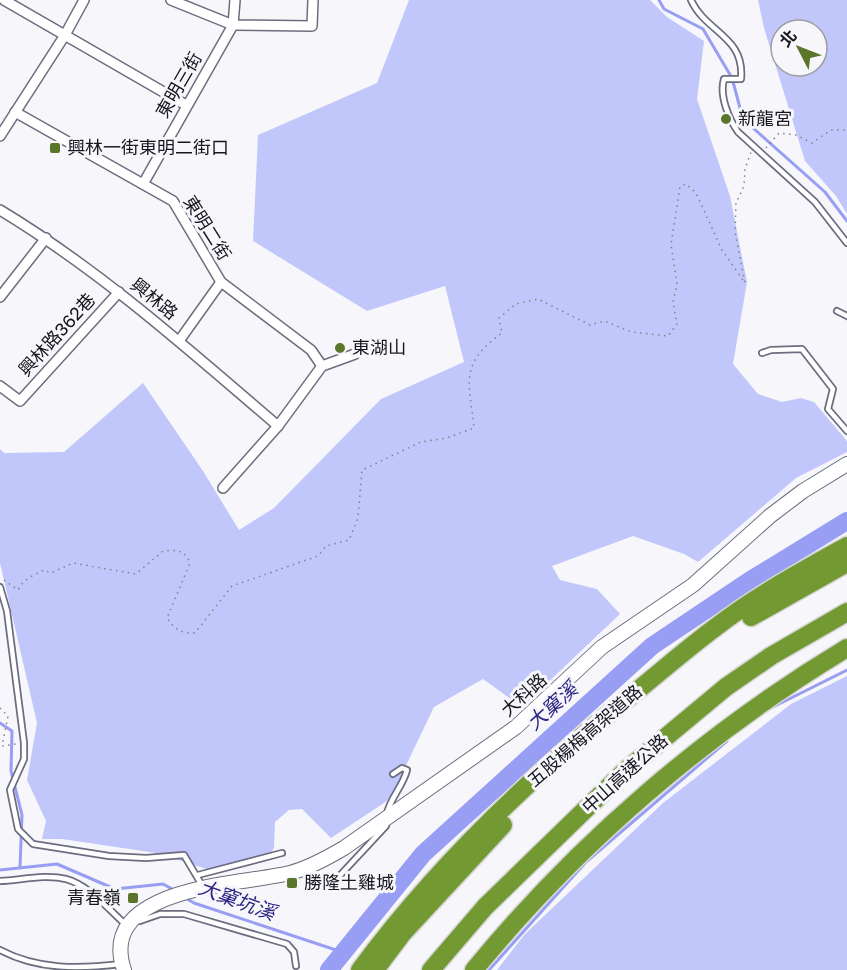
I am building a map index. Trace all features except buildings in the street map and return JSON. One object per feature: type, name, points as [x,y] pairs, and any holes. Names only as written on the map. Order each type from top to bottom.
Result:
[{"type":"highway","name":"五股楊梅高架道路","points":[[360,970],[392,926],[438,873],[574,742],[717,626],[792,577],[847,546]]},
{"type":"highway","name":"五股楊梅高架道路","points":[[375,970],[402,934],[489,839],[585,748],[690,660],[749,618],[847,563]]},
{"type":"highway","name":"中山高速公路","points":[[431,970],[484,907],[625,771],[726,687],[847,612]]},
{"type":"highway","name":"中山高速公路","points":[[474,970],[517,917],[648,791],[711,740],[793,681],[847,648]]},
{"type":"street","points":[[4,0],[186,105]]},
{"type":"street","points":[[0,136],[65,35],[84,0]]},
{"type":"street","points":[[171,0],[233,25],[312,26],[313,0]]},
{"type":"street","name":"東明三街","points":[[143,184],[233,25],[235,0]]},
{"type":"street","name":"東明二街","points":[[15,112],[173,201],[221,282],[311,350],[322,366]]},
{"type":"street","name":"興林路","points":[[0,210],[46,238],[119,292],[278,426]]},
{"type":"street","points":[[0,297],[46,238]]},
{"type":"street","points":[[179,341],[221,282]]},
{"type":"street","name":"興林路362巷","points":[[0,386],[20,401],[119,292]]},
{"type":"street","points":[[223,488],[278,426],[322,366],[355,354]]},
{"type":"street","name":"大科路","points":[[127,925],[138,914],[198,884],[290,873],[344,848],[516,728],[602,648],[693,585],[751,532],[803,491],[847,464]]},
{"type":"street","points":[[122,967],[119,947],[127,925]]},
{"type":"lane","points":[[691,0],[698,14],[737,48],[742,64],[741,79],[725,79],[722,86],[729,120],[815,202],[847,243]]},
{"type":"lane","points":[[837,310],[847,316]]},
{"type":"lane","points":[[762,353],[771,350],[802,349],[833,389],[828,409],[847,431]]},
{"type":"lane","points":[[0,587],[7,612],[24,743],[24,759],[10,790],[18,830],[33,844],[109,856],[146,858],[184,855],[198,884],[282,853]]},
{"type":"lane","points":[[387,816],[390,801],[404,782],[407,770],[402,768],[393,774]]},
{"type":"lane","points":[[331,885],[408,802]]},
{"type":"lane","points":[[0,881],[66,879],[81,886],[127,925],[160,914],[184,914],[287,944],[294,952],[296,966]]},
{"type":"lane","points":[[0,950],[37,966],[83,969],[122,967]]},
{"type":"path","points":[[0,579],[9,581],[18,590],[22,582],[38,572],[44,570],[51,573],[73,563],[136,574],[163,551],[180,550],[187,555],[190,563],[166,618],[176,629],[186,633],[195,633],[231,586],[318,556],[326,546],[349,540],[358,518],[362,470],[421,442],[447,438],[474,428],[467,383],[472,366],[483,347],[502,333],[499,318],[516,304],[538,299],[590,325],[604,321],[632,332],[668,336],[677,324],[673,302],[677,284],[671,244],[680,187],[686,184],[696,193],[722,250],[745,283],[735,232],[736,203],[744,186],[749,153],[757,148],[766,147],[779,133],[796,135],[812,143],[831,130],[847,130]]},
{"type":"path","points":[[0,708],[8,716],[2,746],[24,743]]},
{"type":"shaded area","points":[[409,0],[650,0],[667,17],[704,41],[697,99],[730,196],[747,282],[733,364],[758,394],[782,402],[801,398],[814,402],[847,441],[847,452],[796,478],[698,562],[684,554],[633,536],[552,566],[560,580],[597,589],[620,614],[522,707],[483,679],[434,707],[390,799],[331,838],[302,809],[289,810],[275,822],[274,848],[268,858],[210,870],[156,853],[62,839],[42,839],[46,821],[27,780],[37,723],[0,563],[0,449],[4,453],[64,452],[143,383],[203,471],[239,530],[274,508],[381,399],[464,362],[445,286],[367,311],[253,241],[258,135],[377,83]]},
{"type":"shaded area","points":[[758,0],[847,0],[847,214],[836,196],[805,161],[779,78],[829,78],[829,18],[769,18],[769,44]]},
{"type":"shaded area","points":[[847,676],[847,970],[497,970],[525,934],[663,803],[791,704]]},
{"type":"waterway","points":[[659,0],[664,9],[703,29],[732,78],[743,119],[825,192],[847,221]]},
{"type":"waterway","name":"大窠溪","points":[[329,970],[423,854],[652,646],[749,581],[847,521]]},
{"type":"waterway","points":[[773,707],[847,670]]},
{"type":"waterway","name":"大窠坑溪","points":[[0,723],[12,731],[11,771],[22,815],[20,868]]},
{"type":"waterway","points":[[489,970],[586,862],[727,741]]},
{"type":"waterway","name":"大窠坑溪","points":[[0,870],[57,864],[115,889],[163,884],[174,890]]},
{"type":"waterway","name":"大窠坑溪","points":[[184,897],[194,903],[342,952]]},
{"type":"place","name":"新龍宮","points":[[726,119]]},
{"type":"place","name":"興林一街東明二街口","points":[[55,148]]},
{"type":"place","name":"東湖山","points":[[340,348]]},
{"type":"place","name":"勝隆土雞城","points":[[292,883]]},
{"type":"place","name":"青春嶺","points":[[133,898]]}]
